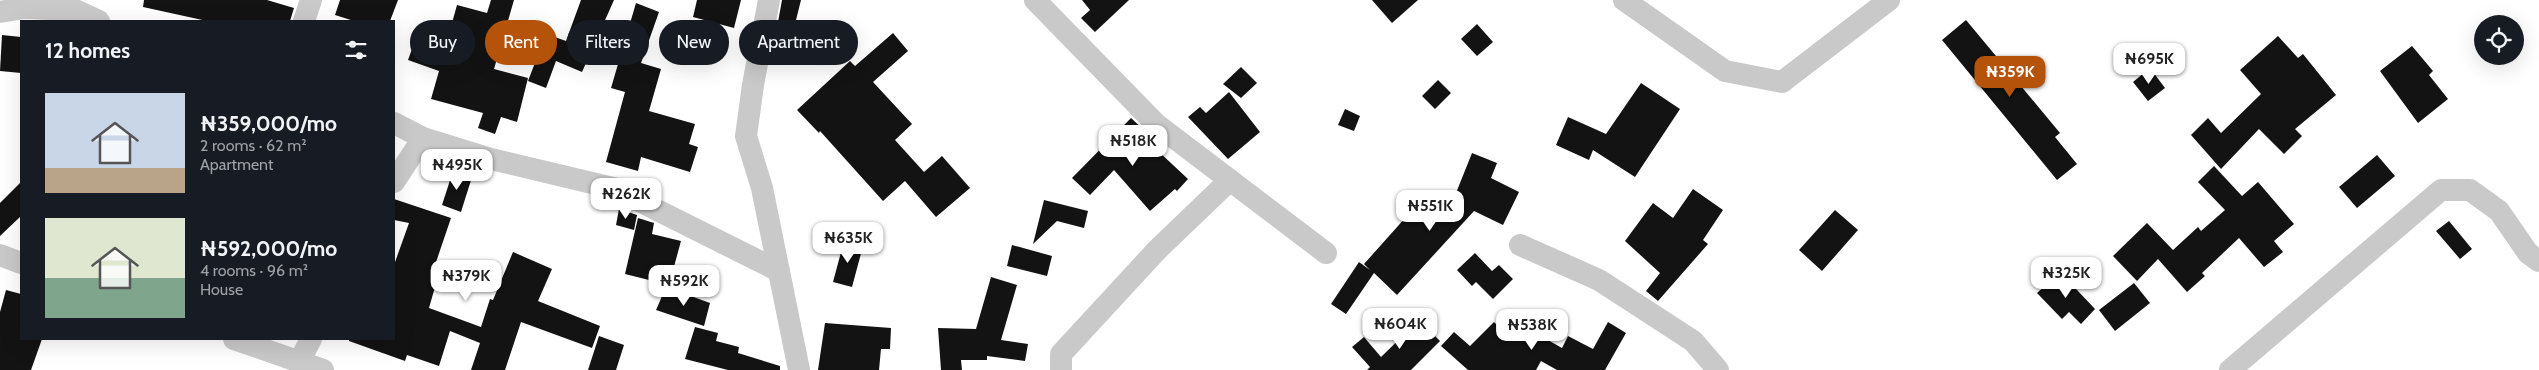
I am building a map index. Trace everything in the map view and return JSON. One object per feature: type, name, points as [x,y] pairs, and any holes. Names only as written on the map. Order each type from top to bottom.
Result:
[{"type":"street","points":[[304,20],[311,0]]},
{"type":"street","points":[[769,0],[752,85],[746,136],[762,188],[800,370]]},
{"type":"street","points":[[1035,0],[1156,124],[1326,253]]},
{"type":"street","points":[[1624,0],[1725,71],[1782,82],[1889,0]]},
{"type":"street","points":[[0,12],[24,8],[75,10],[97,20]]},
{"type":"street","points":[[395,124],[424,138],[491,159],[614,188],[778,271]]},
{"type":"street","points":[[395,181],[424,138]]},
{"type":"street","points":[[1061,370],[1062,354],[1157,250],[1230,180]]},
{"type":"street","points":[[2230,370],[2441,190],[2470,190],[2499,211],[2528,253],[2539,261]]},
{"type":"street","points":[[1520,245],[1599,280],[1693,341],[1718,370]]},
{"type":"street","points":[[0,255],[20,263]]},
{"type":"street","points":[[237,340],[323,370]]},
{"type":"street","points":[[299,362],[310,340]]},
{"type":"building","points":[[144,0],[267,0],[294,8],[290,20],[202,20],[143,7]]},
{"type":"building","points":[[340,0],[398,0],[390,20],[351,20],[335,15]]},
{"type":"building","points":[[491,0],[514,0],[508,20],[485,20],[485,65],[495,65],[494,69],[528,78],[517,122],[501,117],[495,134],[478,128],[483,113],[431,99],[439,71],[422,65],[475,65],[475,20],[453,20],[457,5],[487,13]]},
{"type":"building","points":[[581,0],[614,0],[605,20],[574,20]]},
{"type":"building","points":[[697,0],[741,0],[734,28],[729,27],[729,20],[704,20],[693,17]]},
{"type":"building","points":[[782,0],[801,0],[796,20],[778,20]]},
{"type":"building","points":[[1082,0],[1129,0],[1095,32],[1081,18],[1090,10]]},
{"type":"building","points":[[1372,0],[1418,0],[1392,23]]},
{"type":"building","points":[[636,3],[659,12],[649,40],[649,20],[631,20]]},
{"type":"building","points":[[1966,20],[2060,133],[2055,137],[2077,164],[2057,180],[1942,40]]},
{"type":"building","points":[[1477,24],[1493,42],[1477,56],[1461,39]]},
{"type":"building","points":[[893,33],[908,51],[873,82],[912,124],[895,140],[924,172],[942,156],[970,188],[936,217],[905,181],[883,201],[820,131],[819,133],[797,110],[846,65],[855,66]]},
{"type":"building","points":[[2,35],[20,37],[20,73],[0,71]]},
{"type":"building","points":[[2278,36],[2298,58],[2303,54],[2336,95],[2295,129],[2302,136],[2284,154],[2259,129],[2221,169],[2191,135],[2208,118],[2221,133],[2261,94],[2240,70]]},
{"type":"building","points":[[557,38],[566,41],[567,38],[567,65],[585,65],[582,72],[557,61]]},
{"type":"building","points":[[2412,46],[2433,71],[2429,75],[2448,99],[2418,123],[2380,71]]},
{"type":"building","points":[[534,65],[555,65],[546,88],[528,81]]},
{"type":"building","points":[[618,65],[648,65],[661,69],[649,111],[695,124],[689,144],[698,147],[690,172],[641,157],[638,171],[606,162],[625,92],[611,88]]},
{"type":"building","points":[[1241,67],[1257,83],[1241,98],[1223,84]]},
{"type":"building","points":[[2150,68],[2165,88],[2148,101],[2133,82]]},
{"type":"building","points":[[1438,80],[1451,93],[1435,109],[1422,96]]},
{"type":"building","points":[[1641,83],[1680,109],[1635,177],[1593,150],[1589,160],[1556,145],[1568,117],[1606,134]]},
{"type":"building","points":[[1229,92],[1260,132],[1228,159],[1188,117],[1200,107],[1206,113]]},
{"type":"building","points":[[1345,109],[1360,116],[1354,131],[1338,125]]},
{"type":"building","points":[[1131,118],[1146,132],[1142,136],[1188,179],[1177,191],[1175,189],[1150,211],[1114,170],[1090,195],[1072,178]]},
{"type":"building","points":[[1472,153],[1497,163],[1491,178],[1519,192],[1503,225],[1474,211],[1397,295],[1374,273],[1346,314],[1331,304],[1359,262],[1370,270],[1364,264],[1423,198],[1446,218]]},
{"type":"building","points":[[2377,155],[2395,176],[2357,208],[2339,187]]},
{"type":"building","points":[[2214,166],[2242,196],[2258,182],[2294,224],[2274,241],[2283,252],[2264,267],[2239,238],[2202,273],[2205,276],[2187,292],[2158,259],[2137,281],[2113,256],[2147,223],[2173,250],[2198,227],[2201,231],[2225,210],[2198,182]]},
{"type":"building","points":[[453,171],[472,177],[461,212],[442,205]]},
{"type":"building","points":[[20,183],[20,217],[0,236],[0,203]]},
{"type":"building","points":[[1693,189],[1723,210],[1703,240],[1708,244],[1658,301],[1646,291],[1660,273],[1625,241],[1653,203],[1673,218]]},
{"type":"building","points":[[395,199],[451,218],[433,271],[439,273],[429,308],[481,327],[490,299],[493,300],[513,252],[552,269],[538,301],[600,326],[592,348],[521,322],[505,370],[471,370],[480,343],[450,331],[439,366],[407,355],[405,361],[349,341],[395,340],[395,262],[409,223],[395,220]]},
{"type":"building","points":[[1044,200],[1088,211],[1084,228],[1057,221],[1033,244]]},
{"type":"building","points":[[619,209],[637,215],[634,230],[616,225]]},
{"type":"building","points":[[1835,210],[1858,230],[1822,271],[1799,250]]},
{"type":"building","points":[[638,218],[654,223],[652,234],[681,241],[669,285],[625,274]]},
{"type":"building","points":[[2449,221],[2472,249],[2460,259],[2436,231]]},
{"type":"building","points":[[844,241],[863,246],[852,287],[833,282]]},
{"type":"building","points":[[1012,245],[1052,256],[1047,276],[1007,266]]},
{"type":"building","points":[[1475,253],[1492,271],[1499,265],[1513,279],[1493,299],[1476,282],[1472,286],[1457,270]]},
{"type":"building","points":[[2060,272],[2095,309],[2081,324],[2069,312],[2062,319],[2037,293]]},
{"type":"building","points":[[991,277],[1017,285],[1001,340],[1028,344],[1025,361],[987,356],[987,360],[961,360],[962,370],[941,370],[938,328],[976,329]]},
{"type":"building","points":[[2134,283],[2150,303],[2115,331],[2099,310]]},
{"type":"building","points":[[666,287],[710,303],[704,326],[656,310]]},
{"type":"building","points":[[6,290],[20,294],[20,340],[42,340],[31,370],[0,370],[0,312]]},
{"type":"building","points":[[1419,320],[1440,341],[1411,370],[1367,370],[1370,367],[1352,347],[1364,337],[1381,357]]},
{"type":"building","points":[[1494,322],[1509,338],[1518,323],[1562,348],[1568,336],[1593,349],[1608,322],[1626,333],[1605,370],[1557,370],[1541,361],[1536,370],[1468,370],[1441,346],[1454,332],[1470,346]]},
{"type":"building","points":[[825,323],[891,328],[890,349],[881,349],[879,370],[818,370]]},
{"type":"building","points":[[695,327],[718,333],[716,341],[739,347],[738,353],[780,366],[780,370],[728,370],[685,359]]},
{"type":"building","points":[[599,336],[624,345],[616,370],[588,370]]}]
